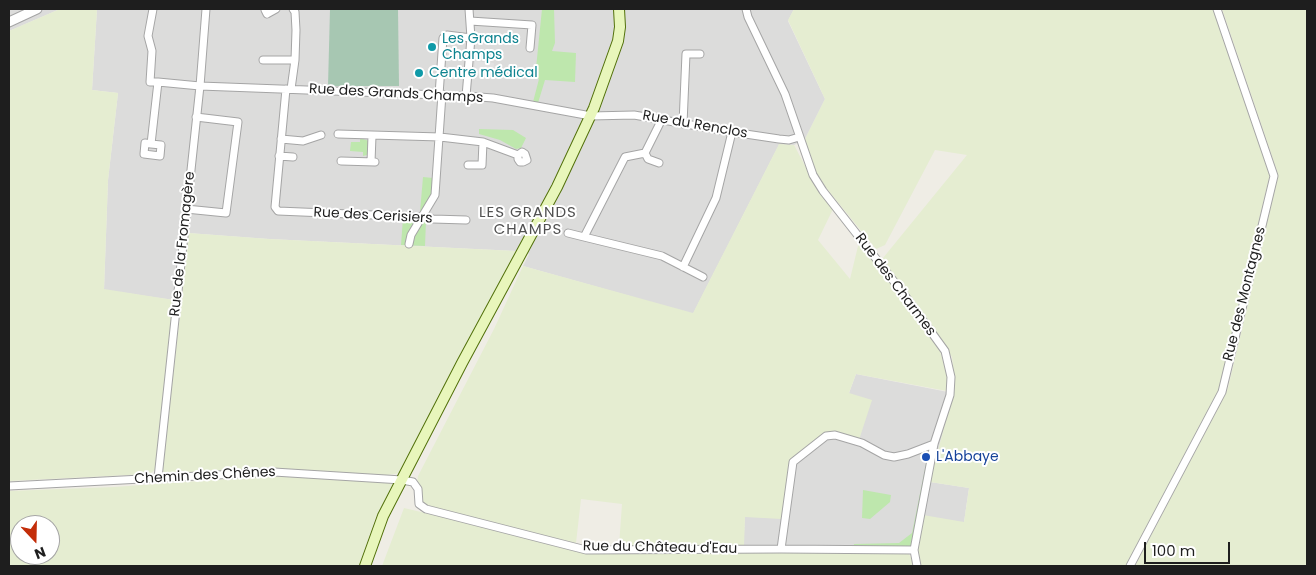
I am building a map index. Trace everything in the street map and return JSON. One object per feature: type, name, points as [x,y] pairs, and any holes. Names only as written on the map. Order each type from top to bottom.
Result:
[{"type":"main road","points":[[365,566],[383,516],[557,187],[591,116],[618,41],[620,27],[619,9]]},
{"type":"street","points":[[9,22],[38,9]]},
{"type":"street","points":[[151,144],[158,82],[150,82],[152,51],[148,36],[153,9]]},
{"type":"street","name":"Rue de la Fromagère","points":[[158,478],[200,86],[206,9]]},
{"type":"street","points":[[265,10],[267,14],[276,9]]},
{"type":"street","points":[[293,9],[295,12],[296,30],[295,60],[288,89],[279,156],[293,157]]},
{"type":"street","points":[[466,96],[471,38],[469,9]]},
{"type":"street","name":"Rue des Charmes","points":[[746,9],[784,94],[813,175],[823,191],[903,293],[945,351],[951,377],[950,395],[934,444],[914,550]]},
{"type":"street","name":"Rue des Montagnes","points":[[1130,566],[1222,392],[1274,176],[1217,9]]},
{"type":"street","points":[[470,21],[532,25],[530,48]]},
{"type":"street","points":[[409,244],[410,236],[435,195],[437,147],[440,137],[443,38],[447,35],[471,38]]},
{"type":"street","points":[[683,124],[686,54],[700,54]]},
{"type":"street","points":[[263,60],[295,60]]},
{"type":"street","name":"Rue des Grands Champs","points":[[158,82],[200,86],[440,94],[493,98],[591,116]]},
{"type":"street","name":"Rue du Renclos","points":[[591,116],[634,115],[789,140],[799,137]]},
{"type":"street","points":[[186,209],[226,213],[238,122],[196,118]]},
{"type":"street","points":[[584,237],[625,157],[645,152],[662,119]]},
{"type":"street","points":[[683,267],[716,198],[732,132]]},
{"type":"street","points":[[281,139],[303,141],[321,134]]},
{"type":"street","points":[[338,134],[440,137],[483,142],[518,155]]},
{"type":"street","points":[[342,161],[373,162],[372,136]]},
{"type":"street","points":[[468,164],[482,165],[483,142]]},
{"type":"street","points":[[645,152],[648,159],[659,163]]},
{"type":"street","name":"Rue des Cerisiers","points":[[279,156],[275,207],[280,212],[466,220]]},
{"type":"street","points":[[568,233],[662,256],[703,277]]},
{"type":"street","points":[[781,549],[793,462],[826,436],[835,435],[862,444],[884,456],[894,457],[934,444]]},
{"type":"street","name":"Chemin des Chênes","points":[[9,486],[274,472],[402,480]]},
{"type":"street","name":"Rue du Château d'Eau","points":[[402,480],[414,482],[418,489],[419,504],[426,510],[586,550],[914,550]]},
{"type":"street","points":[[914,550],[917,566]]},
{"type":"shaded area","points":[[9,9],[60,9],[9,31]]},
{"type":"shaded area","points":[[97,9],[794,9],[788,21],[825,99],[805,139],[794,145],[779,145],[693,314],[523,266],[529,254],[516,251],[269,239],[188,233],[174,300],[104,290],[108,180],[118,93],[92,90]]},
{"type":"shaded area","points":[[475,61],[494,63],[493,75],[474,73]]},
{"type":"shaded area","points":[[856,374],[953,393],[930,482],[969,488],[964,522],[917,553],[743,552],[745,516],[849,393]]},
{"type":"green space","points":[[60,9],[97,9],[92,90],[118,93],[108,180],[104,289],[174,300],[155,470],[149,474],[9,481],[9,31]]},
{"type":"green space","points":[[330,9],[398,9],[399,86],[328,86]]},
{"type":"green space","points":[[542,9],[554,9],[555,43],[552,51],[576,53],[575,82],[545,80],[538,103],[533,102],[539,79],[535,78]]},
{"type":"green space","points":[[794,9],[1215,9],[1270,174],[1218,393],[1126,566],[920,566],[917,553],[923,515],[964,522],[969,488],[930,482],[955,385],[952,357],[883,258],[967,155],[935,150],[885,245],[876,249],[827,189],[816,172],[805,139],[825,99],[788,20]]},
{"type":"green space","points":[[1222,9],[1307,9],[1307,566],[1135,566],[1228,388],[1278,176]]},
{"type":"green space","points":[[479,129],[513,130],[526,138],[521,148],[516,149],[500,140],[479,134]]},
{"type":"green space","points":[[360,138],[369,141],[367,155],[363,156],[363,152],[350,151],[351,142],[360,142]]},
{"type":"green space","points":[[779,144],[794,145],[810,175],[833,209],[818,240],[850,279],[859,242],[940,351],[947,375],[947,391],[856,374],[849,393],[872,400],[859,440],[838,433],[790,461],[782,519],[745,517],[744,546],[619,546],[622,504],[581,499],[576,543],[428,508],[422,503],[421,489],[417,483],[418,476],[494,329],[523,266],[693,313]]},
{"type":"green space","points":[[423,177],[433,178],[433,193],[422,212],[420,212]]},
{"type":"green space","points":[[403,218],[426,221],[425,246],[401,245]]},
{"type":"green space","points":[[188,233],[269,239],[516,251],[401,473],[380,476],[278,469],[167,476],[161,473],[182,300]]},
{"type":"green space","points":[[931,461],[914,550],[853,550],[854,544],[899,543],[912,533],[926,464]]},
{"type":"green space","points":[[271,476],[394,483],[375,519],[359,566],[9,566],[9,491],[114,487]]},
{"type":"green space","points":[[863,490],[891,495],[890,502],[870,519],[862,518]]},
{"type":"green space","points":[[404,508],[588,551],[908,553],[912,559],[913,566],[382,566]]},
{"type":"place","name":"Les Grands Champs","points":[[432,47]]},
{"type":"place","name":"Centre médical","points":[[419,73]]},
{"type":"place","name":"L'Abbaye","points":[[926,457]]},
{"type":"district","name":"LES GRANDS CHAMPS","points":[[528,222]]}]
